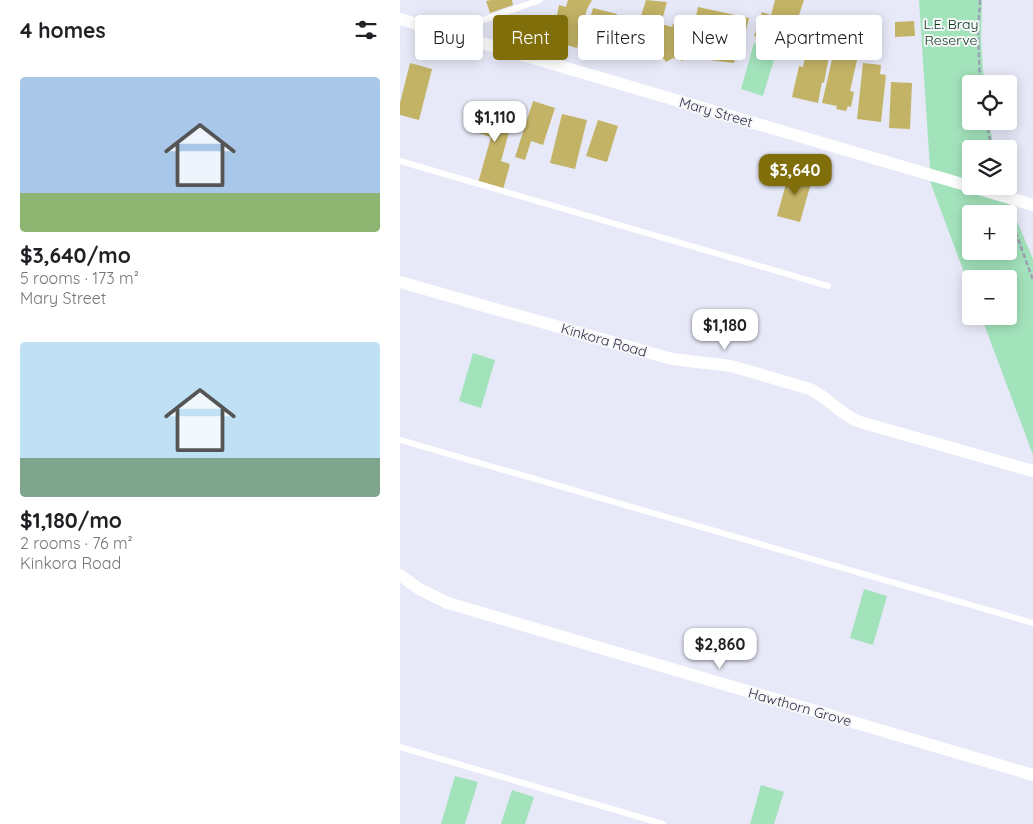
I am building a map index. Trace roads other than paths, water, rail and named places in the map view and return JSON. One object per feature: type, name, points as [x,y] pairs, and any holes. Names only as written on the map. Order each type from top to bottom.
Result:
[{"type":"street","name":"Mary Street","points":[[400,18],[415,23]]},
{"type":"street","name":"Mary Street","points":[[483,43],[1033,205]]},
{"type":"street","name":"Kinkora Road","points":[[400,282],[672,359],[746,370],[810,389],[818,393],[842,414],[860,422],[1033,471]]},
{"type":"street","name":"Hawthorn Grove","points":[[400,575],[419,589],[448,603],[1033,775]]},
{"type":"lane","points":[[483,20],[540,0]]},
{"type":"lane","points":[[400,161],[828,286]]},
{"type":"lane","points":[[400,440],[1033,623]]},
{"type":"lane","points":[[400,747],[662,824]]},
{"type":"park label","name":"L.E. Bray Reserve","points":[[951,32]]}]
